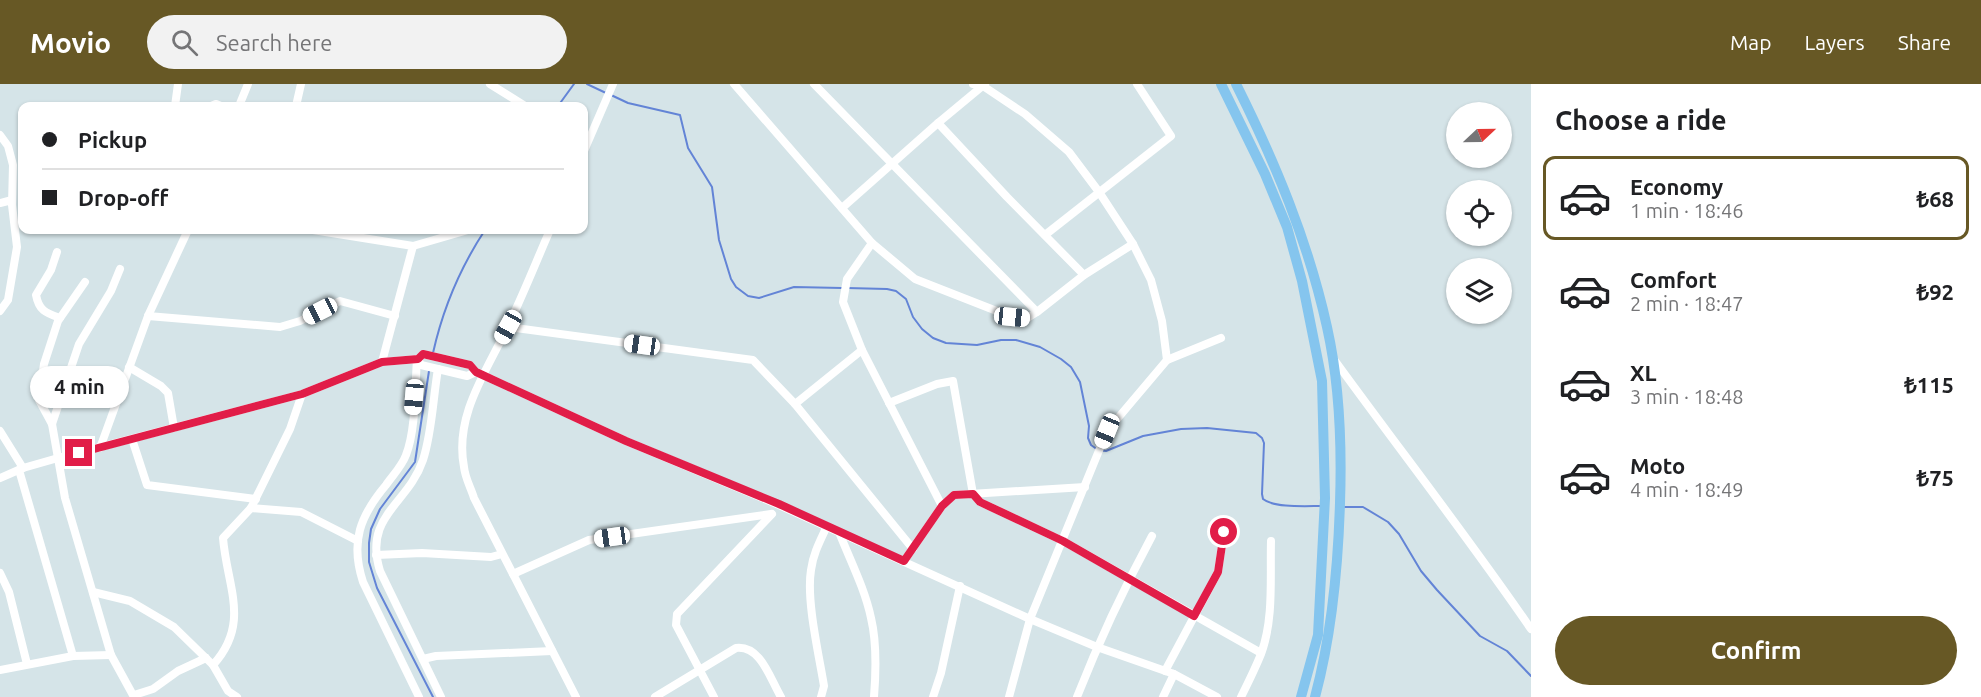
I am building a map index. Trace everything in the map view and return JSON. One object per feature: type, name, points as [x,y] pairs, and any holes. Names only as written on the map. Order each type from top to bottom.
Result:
[{"type":"main road","points":[[1221,84],[1265,174],[1287,227],[1302,281],[1322,381],[1325,498],[1318,635],[1301,697]]},
{"type":"main road","points":[[1236,84],[1268,147],[1297,221],[1327,326],[1332,357],[1342,448],[1339,560],[1325,659],[1316,697]]},
{"type":"street","points":[[176,102],[178,84]]},
{"type":"street","points":[[241,102],[248,84]]},
{"type":"street","points":[[297,102],[301,84]]},
{"type":"street","points":[[490,84],[519,102]]},
{"type":"street","points":[[734,84],[872,243],[915,279],[1012,317],[1026,319],[1084,275],[1133,244]]},
{"type":"street","points":[[814,84],[1038,312]]},
{"type":"street","points":[[973,84],[984,85],[1025,114],[1069,152],[1099,192],[1133,244],[1151,280],[1162,321],[1167,360]]},
{"type":"street","points":[[1045,235],[1171,136],[1137,84]]},
{"type":"street","points":[[842,208],[984,85]]},
{"type":"street","points":[[588,138],[610,91]]},
{"type":"street","points":[[938,123],[1084,275]]},
{"type":"street","points":[[0,135],[8,146],[13,165],[12,200],[17,247],[8,300],[0,311]]},
{"type":"street","points":[[0,203],[12,200]]},
{"type":"street","points":[[100,448],[148,316],[186,234]]},
{"type":"street","points":[[338,234],[413,246],[454,234]]},
{"type":"street","points":[[548,234],[508,327],[479,374],[465,418],[464,468],[474,498],[576,697]]},
{"type":"street","points":[[872,243],[847,279],[843,302],[862,350],[942,506]]},
{"type":"street","points":[[382,362],[413,246]]},
{"type":"street","points":[[57,252],[51,270],[36,295],[42,311],[60,318]]},
{"type":"street","points":[[52,424],[79,344],[111,291],[120,269]]},
{"type":"street","points":[[86,282],[60,318],[44,364],[39,400],[52,424],[65,498],[111,655],[134,696],[153,689],[178,671],[210,661],[227,647],[236,612],[223,538],[251,508],[256,499],[290,429],[302,394]]},
{"type":"street","points":[[148,316],[280,327],[300,321],[340,301],[395,316]]},
{"type":"street","points":[[508,327],[753,360],[795,404],[913,549]]},
{"type":"street","points":[[1009,697],[1030,619],[1107,431],[1167,360],[1221,338]]},
{"type":"street","points":[[795,404],[862,350]]},
{"type":"street","points":[[1332,357],[1464,534],[1531,629]]},
{"type":"street","points":[[0,478],[58,458],[302,394],[382,362],[437,358],[470,365],[479,374],[626,441],[779,504],[1030,619],[1097,647],[1169,672],[1217,697]]},
{"type":"street","points":[[420,359],[436,369],[467,376],[479,374]]},
{"type":"street","points":[[419,697],[363,582],[357,558],[361,524],[368,508],[401,465],[408,448],[420,359]]},
{"type":"street","points":[[129,367],[161,386],[168,393],[174,428]]},
{"type":"street","points":[[436,369],[423,459],[414,478],[380,524],[376,555],[380,571],[441,697]]},
{"type":"street","points":[[889,403],[937,384],[953,381],[973,494],[980,502],[1063,541],[1261,653]]},
{"type":"street","points":[[0,431],[21,469],[73,656]]},
{"type":"street","points":[[132,439],[147,485],[256,499]]},
{"type":"street","points":[[904,561],[942,506],[954,495],[1085,488]]},
{"type":"street","points":[[714,697],[676,625],[677,614],[779,504]]},
{"type":"street","points":[[251,508],[301,512],[358,541]]},
{"type":"street","points":[[513,574],[589,540],[771,514]]},
{"type":"street","points":[[821,697],[824,686],[810,597],[810,572],[816,548],[827,526]]},
{"type":"street","points":[[839,532],[872,619],[875,649],[874,697]]},
{"type":"street","points":[[1163,697],[1169,672],[1194,616],[1218,572],[1224,532]]},
{"type":"street","points":[[1077,697],[1097,647],[1152,536]]},
{"type":"street","points":[[1241,697],[1261,653],[1269,613],[1270,541]]},
{"type":"street","points":[[376,555],[422,553],[491,557],[502,554]]},
{"type":"street","points":[[0,573],[9,592],[27,664]]},
{"type":"street","points":[[933,697],[942,673],[960,586]]},
{"type":"street","points":[[93,592],[130,601],[174,627],[210,661],[228,694],[237,697]]},
{"type":"street","points":[[655,697],[736,648],[749,649],[759,657],[781,697]]},
{"type":"street","points":[[423,659],[436,656],[552,651]]},
{"type":"street","points":[[0,670],[73,656],[111,655]]},
{"type":"waterway","points":[[561,102],[574,84]]},
{"type":"waterway","points":[[587,84],[606,93]]},
{"type":"waterway","points":[[611,95],[628,103],[680,115],[688,148],[712,187],[719,240],[731,279],[736,287],[748,296],[759,298],[794,287],[842,288]]},
{"type":"waterway","points":[[433,353],[453,289],[483,234]]},
{"type":"waterway","points":[[847,288],[896,291],[906,299],[913,317],[922,329],[933,338],[946,343],[977,345],[1001,340],[1016,340],[1040,347],[1061,359],[1071,367],[1080,382],[1089,426],[1088,438],[1091,445],[1098,450],[1106,451],[1143,436],[1181,429],[1207,428],[1256,433],[1264,443],[1263,499],[1282,505],[1321,506]]},
{"type":"waterway","points":[[429,371],[415,462],[380,509],[371,529],[369,562],[377,588],[433,697]]},
{"type":"waterway","points":[[1344,507],[1363,507],[1388,522],[1399,534],[1421,571],[1437,590],[1480,636],[1507,651],[1531,676]]},
{"type":"route","points":[[79,453],[302,394],[382,362],[418,359],[423,354],[470,365],[476,372],[626,441],[779,504],[904,561],[942,506],[954,495],[973,494],[980,502],[1063,541],[1194,616],[1218,572],[1224,532]]}]
